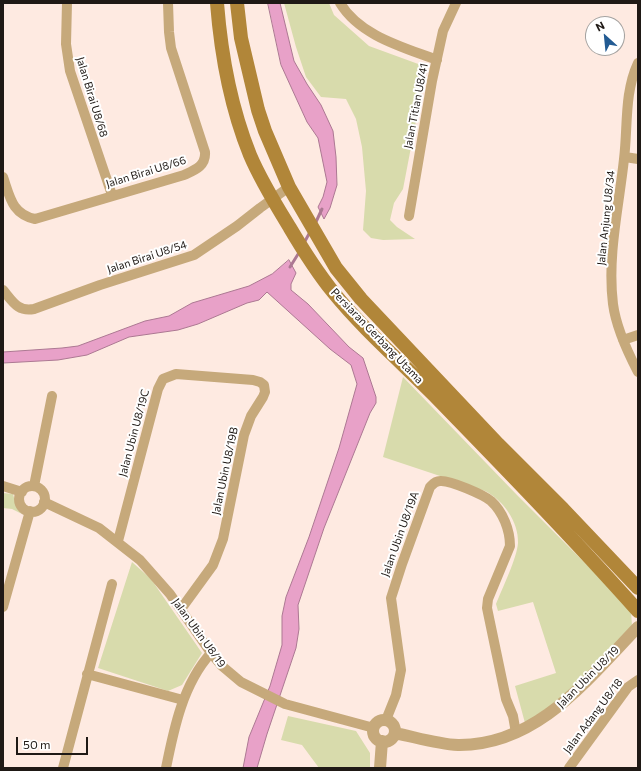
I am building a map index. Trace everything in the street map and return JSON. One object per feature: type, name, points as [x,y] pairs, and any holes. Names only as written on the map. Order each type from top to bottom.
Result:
[{"type":"main road","name":"Persiaran Gerbang Utama","points":[[217,3],[222,47],[235,110],[250,155],[272,200],[310,262],[345,306],[434,395],[536,501],[605,573],[638,611]]},
{"type":"main road","name":"Persiaran Gerbang Utama","points":[[237,3],[241,38],[258,110],[273,150],[289,187],[327,254],[347,284],[498,444],[563,508],[638,588]]},
{"type":"street","name":"Jalan Birai U8/68","points":[[67,3],[66,44],[70,71],[112,195]]},
{"type":"street","name":"Jalan Birai U8/66","points":[[3,177],[13,204],[18,212],[35,219],[112,195],[184,175],[198,168],[205,161],[205,152],[171,48],[168,3]]},
{"type":"street","points":[[340,3],[352,18],[375,35],[437,60]]},
{"type":"street","name":"Jalan Titian U8/41","points":[[409,216],[432,81],[443,31],[456,3]]},
{"type":"street","name":"Jalan Anjung U8/34","points":[[638,64],[628,98],[625,157],[613,241],[611,285],[613,305],[623,340],[638,372]]},
{"type":"street","points":[[625,157],[638,159]]},
{"type":"street","name":"Jalan Birai U8/54","points":[[3,290],[18,307],[26,310],[34,309],[100,285],[194,255],[237,226],[289,187]]},
{"type":"street","points":[[623,340],[638,335]]},
{"type":"street","name":"Jalan Ubin U8/19C","points":[[118,542],[160,384],[164,379],[176,374],[210,376]]},
{"type":"street","name":"Jalan Ubin U8/19B","points":[[181,610],[213,565],[218,553],[223,538],[244,435],[252,416],[264,397],[265,392],[264,386],[260,382],[210,376]]},
{"type":"street","points":[[34,486],[52,396]]},
{"type":"street","name":"Jalan Ubin U8/19A","points":[[386,720],[396,694],[401,670],[391,598],[430,487],[433,483],[445,481],[486,498],[496,507],[508,529],[510,546],[488,599],[487,608],[506,699],[513,716],[513,734]]},
{"type":"street","points":[[3,486],[22,492]]},
{"type":"street","points":[[34,486],[40,489],[43,493],[44,502],[40,509],[35,511],[24,509],[20,498],[22,492],[26,488],[34,486]]},
{"type":"street","name":"Jalan Ubin U8/19","points":[[44,502],[99,528],[140,560],[170,594],[211,653],[222,666],[242,682],[251,688],[286,704],[374,728]]},
{"type":"street","points":[[3,607],[30,511]]},
{"type":"street","points":[[63,768],[112,584]]},
{"type":"street","name":"Jalan Ubin U8/19","points":[[395,733],[459,745],[489,742],[513,734],[541,720],[570,697],[638,627]]},
{"type":"street","points":[[166,768],[183,700],[196,673],[211,653]]},
{"type":"street","points":[[87,674],[183,700]]},
{"type":"street","name":"Jalan Adang U8/18","points":[[569,768],[628,687],[638,680]]},
{"type":"street","points":[[386,720],[393,725],[395,733],[390,740],[382,741],[376,737],[374,728],[380,721],[386,720]]},
{"type":"street","points":[[380,768],[382,741]]},
{"type":"green space","points":[[284,3],[329,3],[334,15],[369,46],[421,65],[425,74],[403,189],[394,203],[390,220],[397,227],[415,239],[383,240],[371,238],[363,230],[366,191],[362,147],[356,119],[346,99],[321,97],[306,77]]},
{"type":"green space","points":[[403,377],[517,495],[626,604],[631,611],[632,626],[568,694],[525,723],[515,686],[556,673],[533,602],[498,611],[496,604],[517,549],[518,535],[516,527],[509,512],[504,506],[485,491],[383,457]]},
{"type":"green space","points":[[3,493],[13,494],[16,505],[22,514],[12,509],[3,508]]},
{"type":"green space","points":[[132,562],[151,579],[202,653],[182,685],[168,691],[98,668]]},
{"type":"green space","points":[[288,716],[356,731],[370,753],[370,768],[319,768],[302,745],[281,740]]},
{"type":"shaded area","points":[[268,3],[280,3],[294,61],[321,105],[333,131],[337,185],[330,208],[324,219],[318,207],[323,197],[327,182],[318,138],[307,122],[281,65]]},
{"type":"shaded area","points":[[289,260],[296,273],[291,284],[291,290],[308,304],[349,347],[363,358],[376,397],[376,403],[370,413],[324,528],[298,605],[299,629],[296,648],[257,768],[243,768],[249,737],[270,686],[282,645],[282,616],[286,597],[309,537],[339,448],[357,384],[351,365],[330,349],[267,292],[259,300],[247,303],[198,324],[178,330],[129,337],[87,355],[58,360],[3,363],[3,352],[78,346],[145,321],[169,316],[192,303],[249,286],[272,274]]},
{"type":"waterway","points":[[315,224],[322,209]]},
{"type":"waterway","points":[[304,243],[310,232]]},
{"type":"waterway","points":[[290,267],[300,251]]}]
